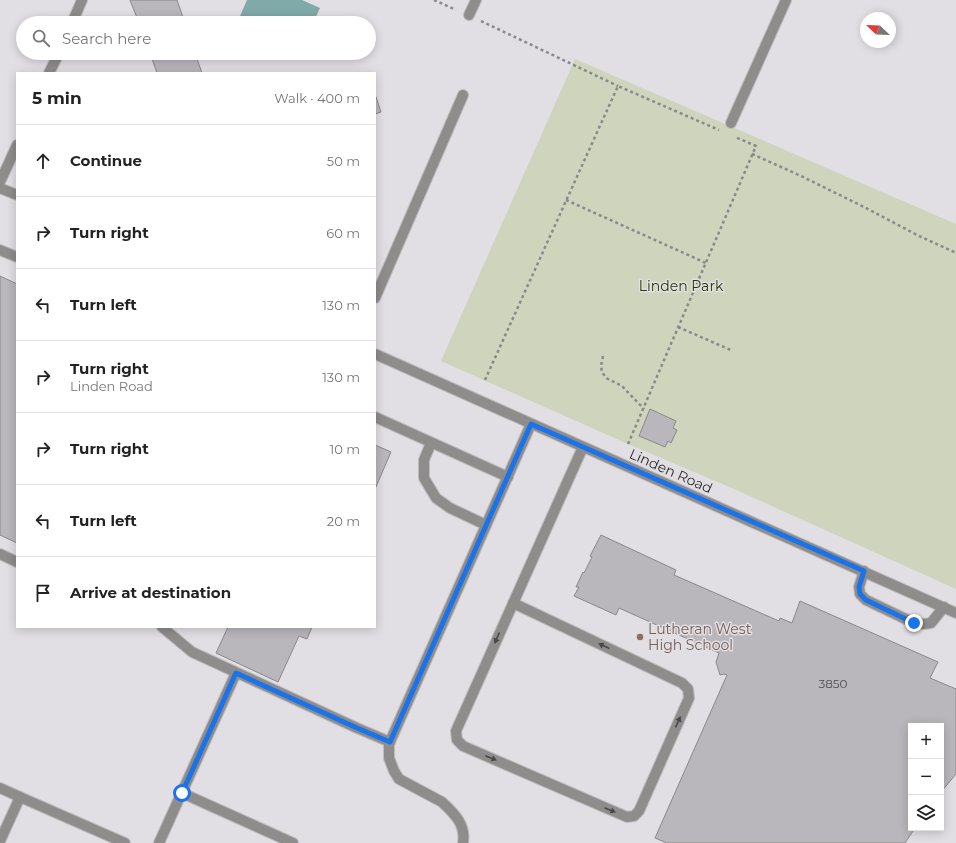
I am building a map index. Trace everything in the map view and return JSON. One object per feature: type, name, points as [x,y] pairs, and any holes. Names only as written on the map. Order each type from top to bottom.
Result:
[{"type":"street","points":[[75,16],[82,0]]},
{"type":"street","points":[[469,16],[476,0]]},
{"type":"street","points":[[731,123],[786,0]]},
{"type":"street","points":[[50,72],[55,60]]},
{"type":"street","points":[[376,296],[463,95]]},
{"type":"street","points":[[0,182],[16,147]]},
{"type":"street","points":[[0,188],[16,195]]},
{"type":"street","points":[[0,250],[16,257]]},
{"type":"street","name":"Linden Road","points":[[376,354],[956,612]]},
{"type":"street","points":[[376,418],[508,477]]},
{"type":"street","points":[[463,843],[463,829],[456,816],[448,807],[442,802],[399,779],[389,758],[389,744],[531,424]]},
{"type":"street","points":[[431,443],[424,460],[424,478],[436,498],[450,508],[486,525]]},
{"type":"street","points":[[513,603],[682,683],[688,689],[689,698],[639,811],[634,816],[627,817],[620,814],[463,746],[457,740],[456,731],[513,603],[583,447]]},
{"type":"street","points":[[0,554],[16,562]]},
{"type":"street","points":[[864,571],[859,587],[860,594],[866,600],[914,623],[931,623],[944,607]]},
{"type":"street","points":[[163,628],[192,652],[390,742]]},
{"type":"street","points":[[159,843],[236,673]]},
{"type":"street","points":[[0,788],[125,843]]},
{"type":"street","points":[[182,793],[293,843]]},
{"type":"street","points":[[0,841],[20,797]]},
{"type":"path","points":[[434,0],[618,86],[722,132]]},
{"type":"path","points":[[485,380],[618,86]]},
{"type":"path","points":[[628,444],[756,146],[729,134]]},
{"type":"path","points":[[752,154],[799,175],[919,236],[956,253]]},
{"type":"path","points":[[566,200],[706,263]]},
{"type":"path","points":[[678,327],[733,351]]},
{"type":"path","points":[[603,356],[601,366],[602,372],[606,378],[622,386],[644,408]]},
{"type":"green space","name":"Linden Park","points":[[575,59],[956,224],[956,589],[734,489],[441,361]]},
{"type":"water","points":[[247,0],[302,0],[320,8],[316,16],[240,16]]},
{"type":"building","points":[[130,0],[177,0],[183,16],[136,16]]},
{"type":"building","points":[[152,60],[197,60],[202,72],[157,72]]},
{"type":"building","points":[[376,97],[381,112],[376,114]]},
{"type":"building","points":[[0,276],[16,284],[16,543],[0,535]]},
{"type":"building","points":[[650,409],[676,421],[673,428],[677,430],[671,443],[668,441],[665,447],[639,436]]},
{"type":"building","points":[[376,445],[391,452],[376,487]]},
{"type":"building","name":"Lutheran West High School","points":[[601,535],[676,570],[674,575],[779,621],[780,618],[792,623],[800,601],[938,662],[930,678],[956,689],[956,774],[944,788],[944,723],[908,723],[908,831],[913,831],[905,843],[667,843],[655,838],[727,675],[720,675],[716,662],[719,653],[619,608],[616,615],[574,596],[579,587],[576,587],[592,557],[590,556]]},
{"type":"building","points":[[228,628],[312,628],[307,639],[299,636],[278,682],[216,653]]},
{"type":"place","name":"Lutheran West High School","points":[[640,637]]},
{"type":"route","points":[[182,793],[236,673],[390,742],[531,424],[864,571],[859,587],[860,594],[866,600],[914,623]]}]
